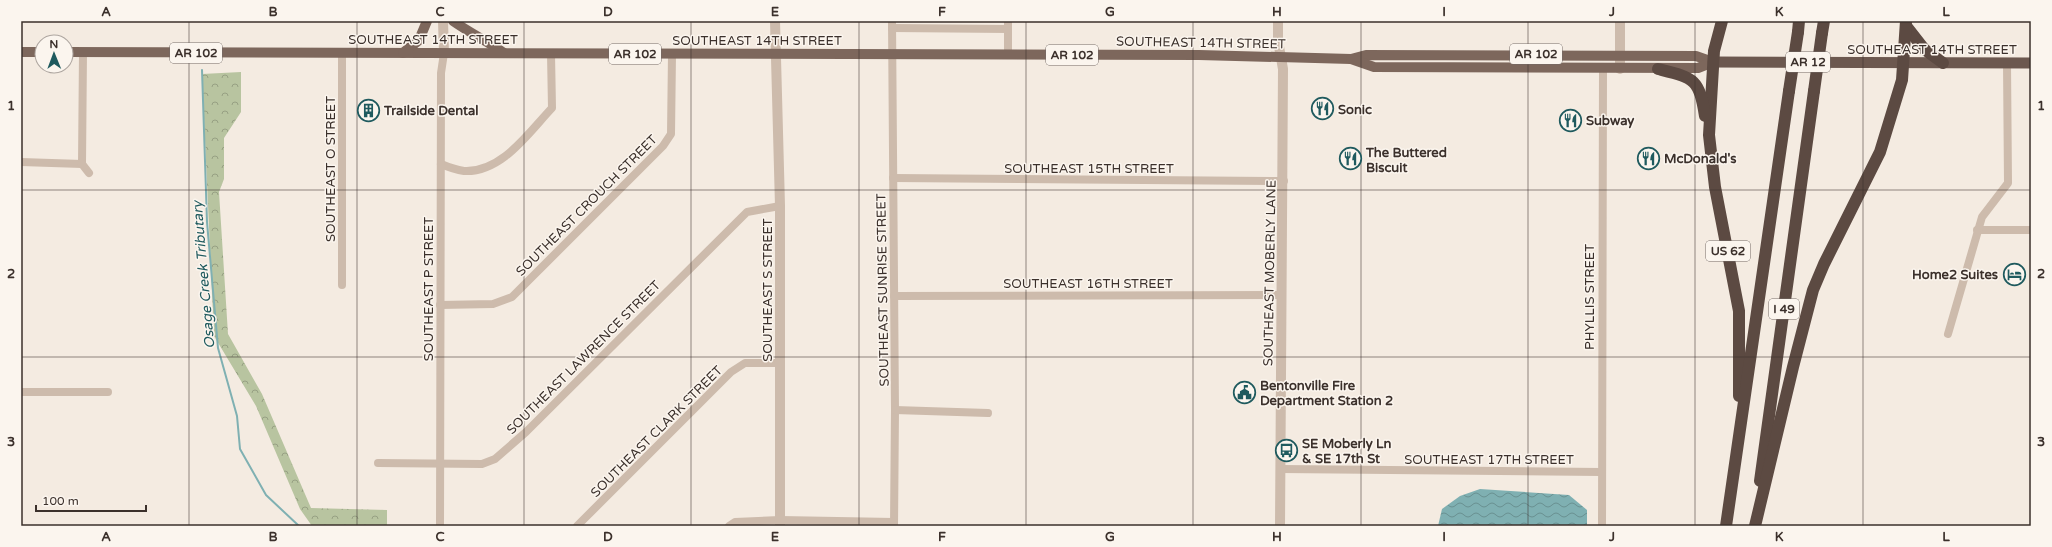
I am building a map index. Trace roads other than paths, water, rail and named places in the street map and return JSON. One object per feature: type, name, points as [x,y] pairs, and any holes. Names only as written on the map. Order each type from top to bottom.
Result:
[{"type":"highway","points":[[1714,62],[1714,51],[1722,21]]},
{"type":"highway","points":[[1906,24],[1924,49],[1943,63]]},
{"type":"highway","points":[[1754,526],[1813,290],[1824,264],[1880,152],[1902,80],[1906,24]]},
{"type":"highway","name":"I 49","points":[[1726,526],[1799,27]]},
{"type":"highway","name":"I 49","points":[[1754,526],[1823,27]]},
{"type":"highway","name":"SOUTHEAST 14TH STREET","points":[[1714,62],[2031,63]]},
{"type":"highway","name":"US 62","points":[[1708,135],[1714,62]]},
{"type":"highway","name":"US 62","points":[[1658,69],[1684,76],[1695,83],[1701,95],[1715,187],[1739,311],[1738,442]]},
{"type":"main road","points":[[403,53],[419,40],[427,21]]},
{"type":"main road","points":[[454,21],[471,34],[483,39],[504,53]]},
{"type":"main road","points":[[21,52],[34,52]]},
{"type":"main road","name":"SOUTHEAST 14TH STREET","points":[[74,52],[892,54],[1280,57],[1351,59],[1366,55],[1620,55],[1696,56],[1714,62]]},
{"type":"main road","name":"SOUTHEAST 14TH STREET","points":[[1351,59],[1374,67],[1603,69],[1698,68],[1714,62]]},
{"type":"street","points":[[443,21],[444,53]]},
{"type":"street","name":"SOUTHEAST S STREET","points":[[775,21],[780,206],[780,523]]},
{"type":"street","name":"SOUTHEAST MOBERLY LANE","points":[[1278,21],[1280,57],[1283,69],[1284,182],[1280,526]]},
{"type":"street","points":[[1620,21],[1620,69]]},
{"type":"street","points":[[892,25],[1008,25],[1008,55]]},
{"type":"street","name":"SOUTHEAST SUNRISE STREET","points":[[892,25],[895,410],[894,524]]},
{"type":"street","points":[[83,52],[82,164],[89,173]]},
{"type":"street","name":"SOUTHEAST O STREET","points":[[342,53],[342,285]]},
{"type":"street","name":"SOUTHEAST P STREET","points":[[440,526],[441,69],[444,53]]},
{"type":"street","points":[[441,164],[464,171],[488,167],[501,160],[520,142],[552,108],[552,54]]},
{"type":"street","name":"SOUTHEAST CROUCH STREET","points":[[440,305],[493,304],[512,297],[663,146],[671,134],[672,54]]},
{"type":"street","points":[[1948,334],[1982,217],[2008,182],[2007,63]]},
{"type":"street","name":"PHYLLIS STREET","points":[[1602,526],[1603,69]]},
{"type":"street","points":[[21,162],[82,164]]},
{"type":"street","name":"SOUTHEAST 15TH STREET","points":[[893,178],[1284,182]]},
{"type":"street","name":"SOUTHEAST LAWRENCE STREET","points":[[378,463],[482,464],[495,460],[526,432],[747,212],[780,206]]},
{"type":"street","points":[[1977,230],[2031,230]]},
{"type":"street","name":"SOUTHEAST 16TH STREET","points":[[894,296],[1282,295]]},
{"type":"street","name":"SOUTHEAST CLARK STREET","points":[[577,526],[731,372],[745,363],[780,363]]},
{"type":"street","points":[[21,392],[108,392]]},
{"type":"street","points":[[895,410],[988,413]]},
{"type":"street","name":"SOUTHEAST 17TH STREET","points":[[1281,470],[1602,472]]},
{"type":"street","points":[[729,526],[735,522],[894,524]]},
{"type":"water","points":[[1480,489],[1569,495],[1587,510],[1587,526],[1438,526],[1442,509],[1460,496]]},
{"type":"waterway","name":"Osage Creek Tributary","points":[[202,70],[207,222],[218,348],[237,416],[240,449],[266,495],[299,526]]},
{"type":"place","name":"Sonic","points":[[1322,109]]},
{"type":"place","name":"Trailside Dental","points":[[369,110]]},
{"type":"place","name":"Subway","points":[[1571,120]]},
{"type":"place","name":"McDonald's","points":[[1648,158]]},
{"type":"place","name":"The Buttered Biscuit","points":[[1350,159]]},
{"type":"place","name":"Home2 Suites","points":[[2014,274]]},
{"type":"place","name":"Bentonville Fire Department Station 2","points":[[1245,392]]},
{"type":"place","name":"SE Moberly Ln & SE 17th St","points":[[1287,450]]}]
